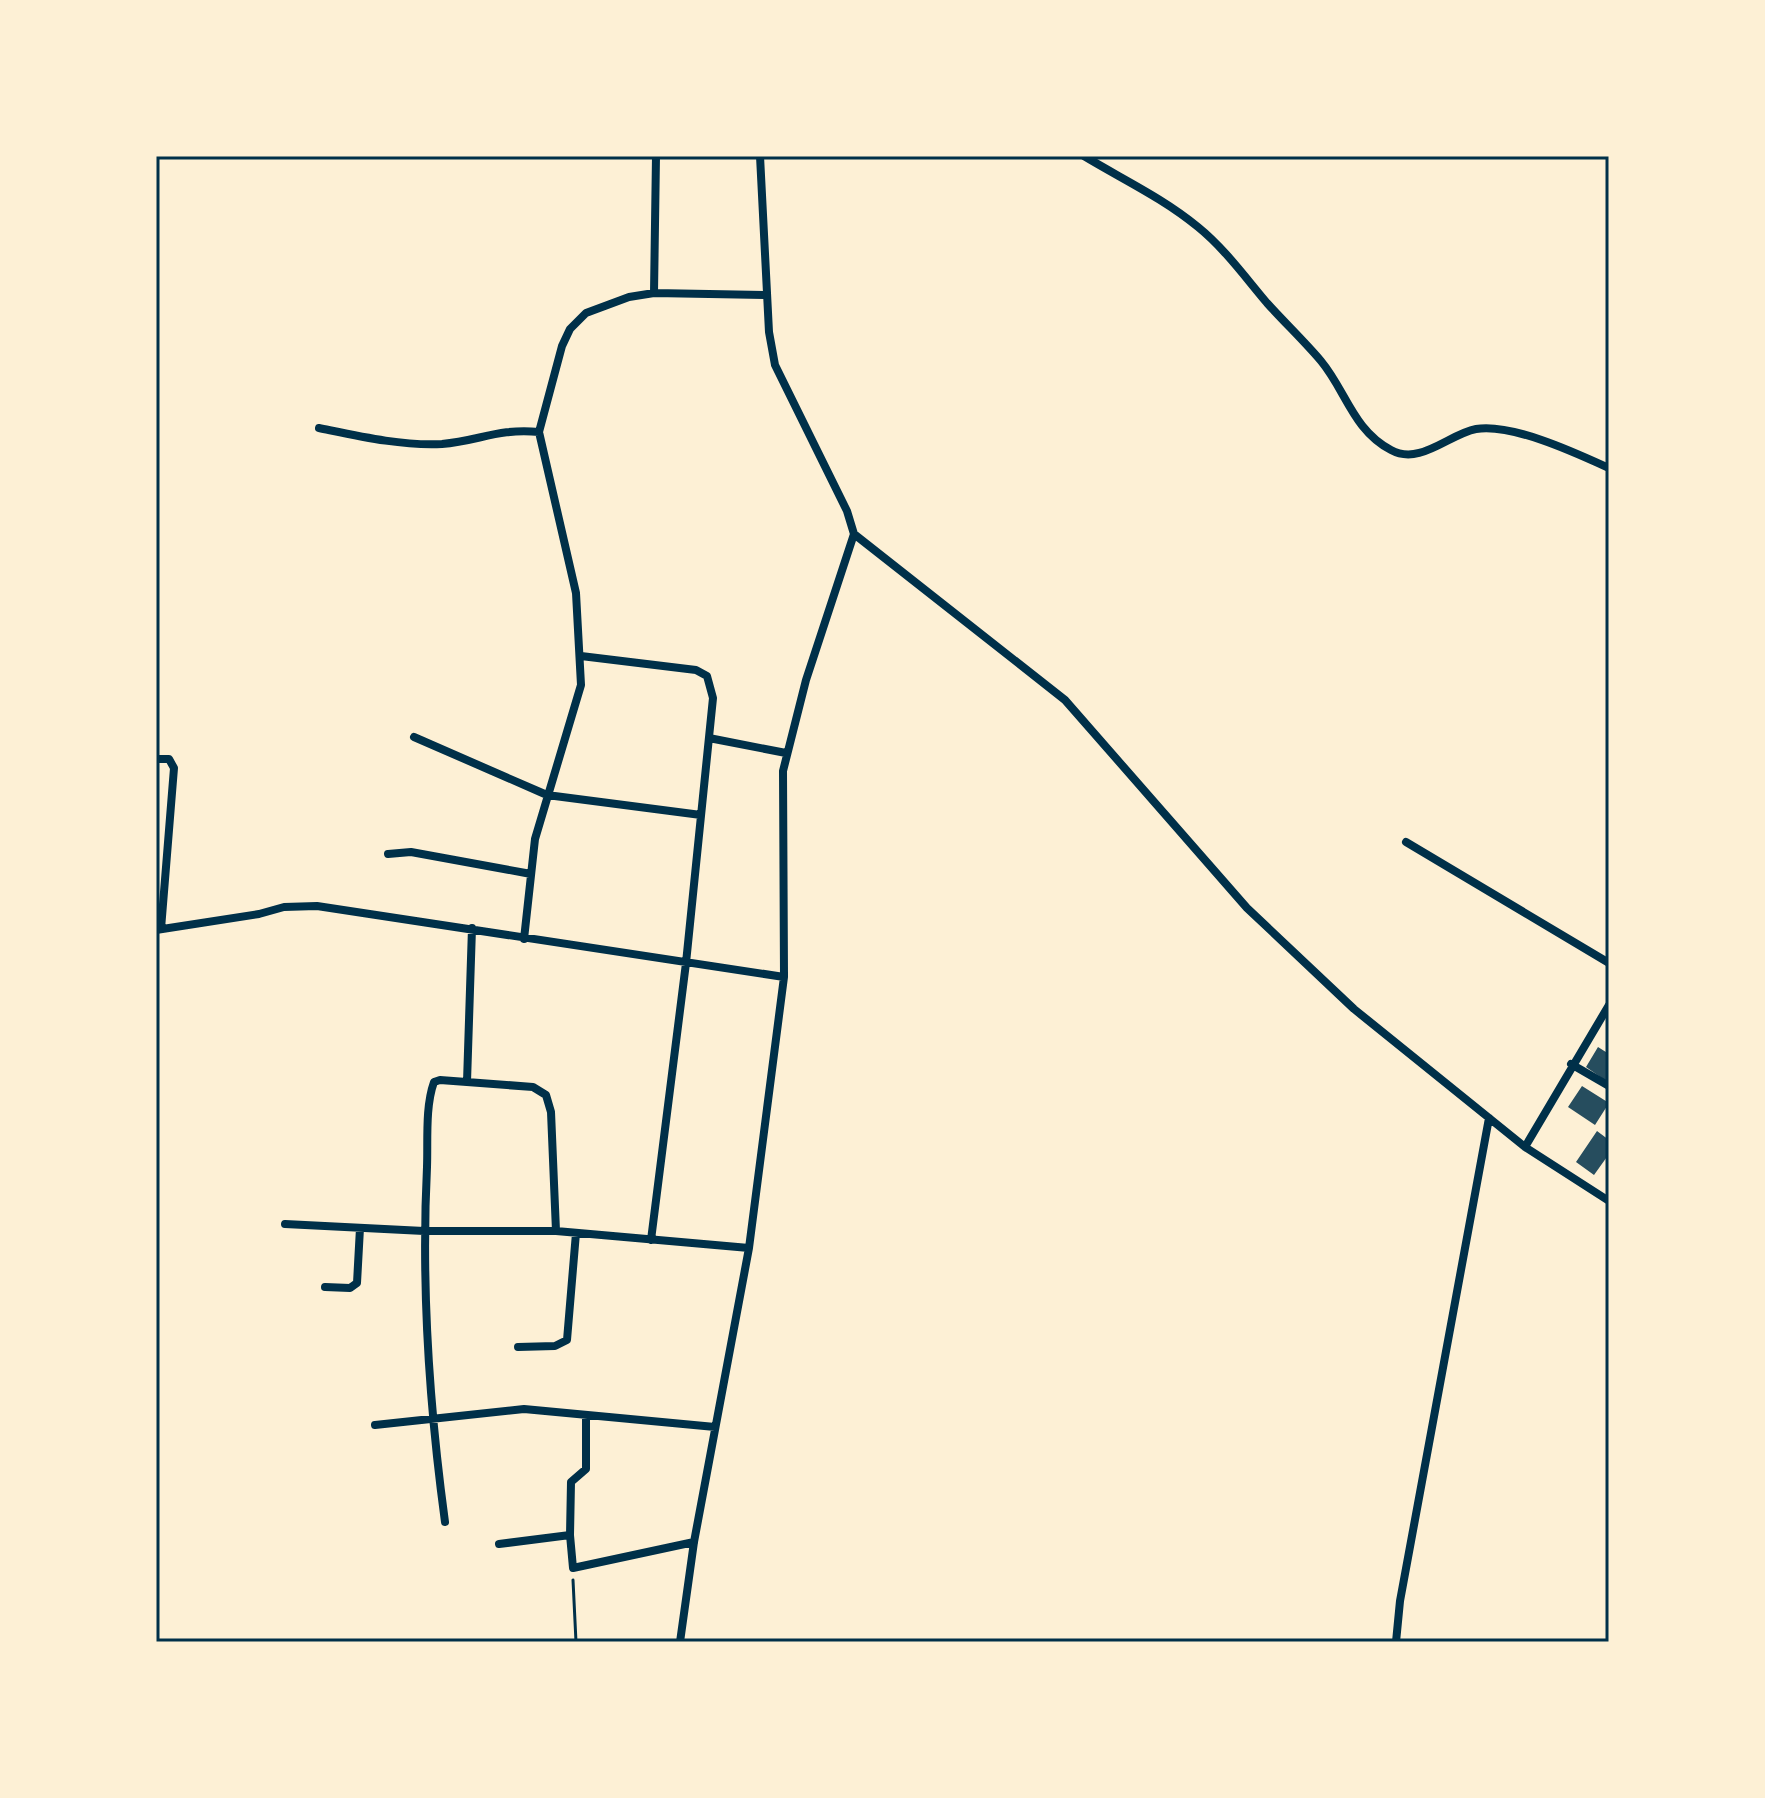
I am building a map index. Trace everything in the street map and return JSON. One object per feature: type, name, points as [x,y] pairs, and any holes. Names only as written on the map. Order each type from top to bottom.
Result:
[{"type":"street","points":[[654,293],[656,156]]},
{"type":"street","points":[[760,156],[767,295],[775,365],[847,511],[854,534],[1065,700],[1247,908],[1354,1009],[1525,1147],[1609,1201]]},
{"type":"street","points":[[1084,156],[1164,202],[1200,228],[1321,361],[1357,423],[1391,450],[1402,455],[1416,453],[1470,431],[1488,428],[1552,442],[1609,468]]},
{"type":"street","points":[[524,939],[535,839],[581,685],[576,593],[539,432],[547,395],[570,329],[586,313],[600,307],[654,293],[767,295]]},
{"type":"street","points":[[319,428],[431,444],[461,442],[498,431],[539,432]]},
{"type":"street","points":[[680,1642],[694,1542],[749,1248],[784,977],[783,771],[806,680],[854,534]]},
{"type":"street","points":[[581,656],[696,670],[707,676],[713,698],[686,963],[651,1240]]},
{"type":"street","points":[[414,737],[547,795],[701,815]]},
{"type":"street","points":[[709,738],[786,753]]},
{"type":"street","points":[[156,759],[169,759],[174,768],[159,929],[284,907],[317,906],[784,977]]},
{"type":"street","points":[[1406,842],[1609,963]]},
{"type":"street","points":[[388,854],[411,852],[531,874]]},
{"type":"street","points":[[467,1082],[472,928]]},
{"type":"street","points":[[1525,1147],[1571,1064],[1609,1005]]},
{"type":"street","points":[[1571,1064],[1609,1086]]},
{"type":"street","points":[[445,1522],[431,1418],[424,1231],[434,1082],[533,1087],[546,1095],[551,1112],[556,1231]]},
{"type":"street","points":[[1396,1642],[1400,1601],[1489,1118]]},
{"type":"street","points":[[285,1224],[424,1231],[556,1231],[749,1248]]},
{"type":"street","points":[[325,1287],[350,1288],[357,1283],[360,1228]]},
{"type":"street","points":[[518,1347],[555,1346],[567,1340],[576,1233]]},
{"type":"street","points":[[375,1425],[508,1409],[715,1427]]},
{"type":"street","points":[[586,1415],[586,1469],[571,1482],[573,1568],[694,1542]]},
{"type":"street","points":[[499,1544],[570,1535]]},
{"type":"path","points":[[573,1568],[576,1642]]},
{"type":"building","points":[[1598,1047],[1609,1054],[1609,1083],[1586,1067]]},
{"type":"building","points":[[1582,1086],[1609,1103],[1595,1125],[1568,1107]]},
{"type":"building","points":[[1597,1131],[1609,1140],[1609,1154],[1594,1175],[1576,1162]]}]
